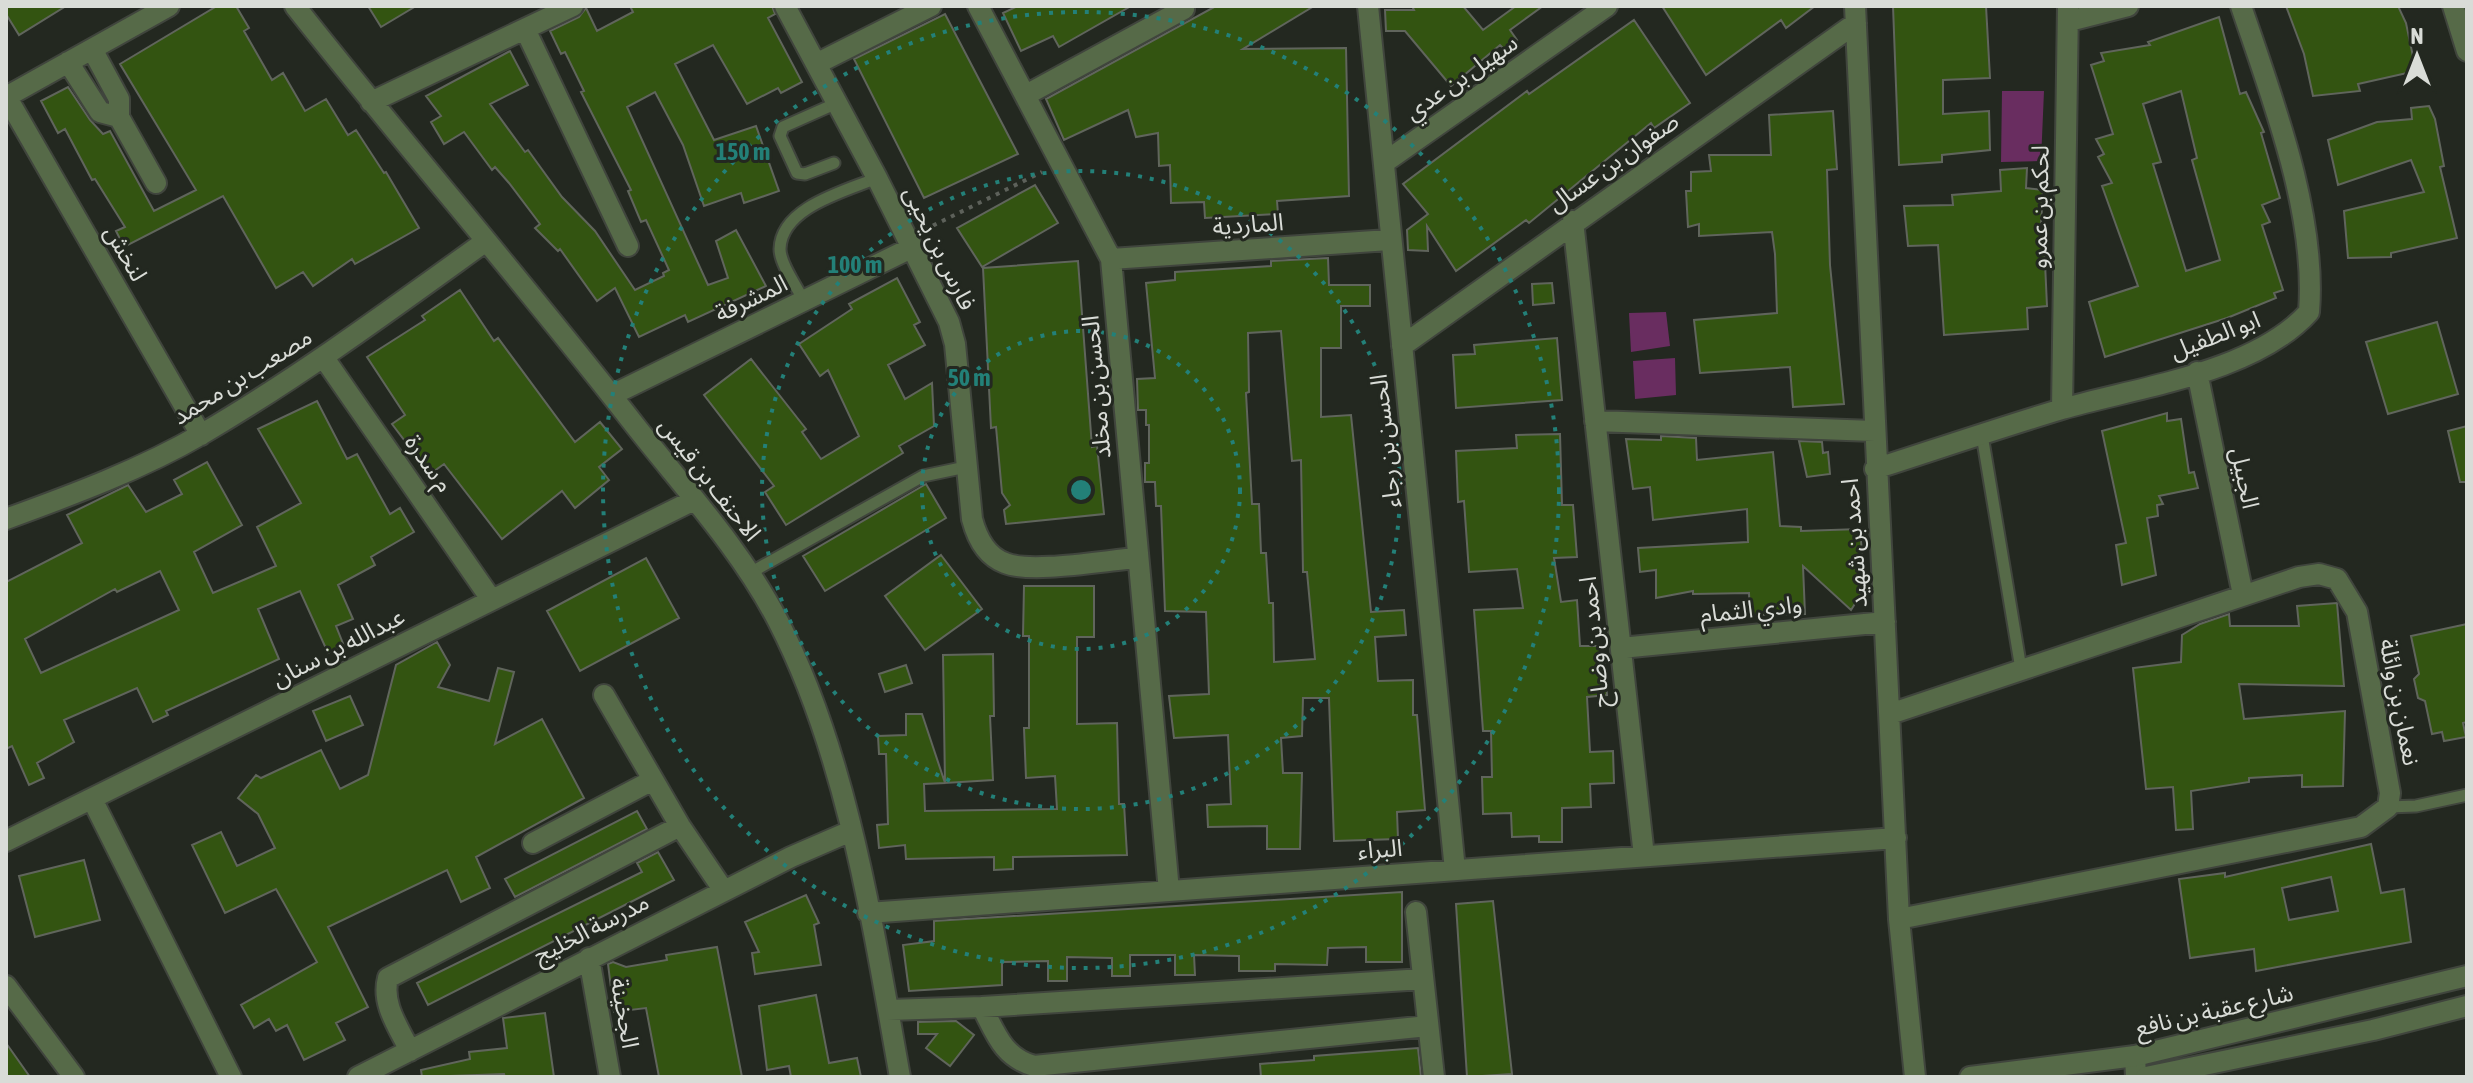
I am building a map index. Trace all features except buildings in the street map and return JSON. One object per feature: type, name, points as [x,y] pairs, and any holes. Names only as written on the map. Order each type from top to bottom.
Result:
[{"type":"street","points":[[6,97],[169,6]]},
{"type":"street","name":"الاحنف بن قيس","points":[[295,6],[612,395],[750,573],[778,621],[806,683],[851,831],[900,1077]]},
{"type":"street","points":[[371,102],[573,6]]},
{"type":"street","name":"فارس بن يحيى","points":[[785,6],[877,178],[949,322],[955,344],[972,519],[978,539],[988,552],[1004,563],[1024,567],[1138,558]]},
{"type":"street","points":[[816,64],[931,6]]},
{"type":"street","name":"الحسن بن مخلد","points":[[978,6],[1111,259],[1169,891]]},
{"type":"street","name":"الحسن بن رجاء","points":[[1368,6],[1385,162],[1389,240],[1455,870]]},
{"type":"street","name":"سهيل بن عدي","points":[[1385,162],[1607,6]]},
{"type":"street","points":[[2068,14],[2128,6]]},
{"type":"street","name":"ابو الطفيل","points":[[1875,469],[2062,409],[2197,372],[2272,344],[2309,312],[2309,269],[2293,171],[2241,6]]},
{"type":"street","points":[[2453,6],[2467,51]]},
{"type":"street","points":[[1026,95],[1184,9]]},
{"type":"street","name":"صفوان بن عسال","points":[[1402,346],[1856,14]]},
{"type":"street","name":"احمد بن شهيد","points":[[1856,14],[1875,469],[1899,919],[1915,1077]]},
{"type":"street","name":"لحكم بن عمرو","points":[[2062,409],[2068,14]]},
{"type":"street","points":[[525,29],[628,246]]},
{"type":"street","points":[[92,49],[119,99],[119,117],[156,183]]},
{"type":"street","points":[[68,62],[100,112],[119,117]]},
{"type":"street","name":"لنخش","points":[[6,97],[201,435]]},
{"type":"street","name":"احمد بن وضاح","points":[[1573,221],[1644,856]]},
{"type":"street","name":"الماردية","points":[[1111,259],[1389,240]]},
{"type":"street","name":"مصعب بن محمد","points":[[6,519],[152,459],[201,435],[324,358],[486,241]]},
{"type":"street","name":"المشرفة","points":[[612,395],[804,301],[910,242]]},
{"type":"street","name":"م سدرة","points":[[324,358],[491,599]]},
{"type":"street","name":"الجبيل","points":[[2197,372],[2243,595]]},
{"type":"street","points":[[1595,421],[1874,431]]},
{"type":"street","name":"عبدالله بن سنان","points":[[6,841],[694,500]]},
{"type":"street","name":"نعمان بن وائلة","points":[[1890,714],[2243,595],[2319,574],[2337,579],[2357,612],[2386,764],[2388,807]]},
{"type":"street","name":"وادي الثمام","points":[[1621,648],[1885,622]]},
{"type":"street","points":[[604,695],[680,826],[724,891]]},
{"type":"street","points":[[533,843],[653,780]]},
{"type":"street","points":[[92,799],[231,1077]]},
{"type":"street","points":[[1899,919],[2361,827],[2388,807]]},
{"type":"street","points":[[410,1051],[386,1002],[388,978],[680,826]]},
{"type":"street","name":"مدرسة الخليج","points":[[358,1077],[589,958],[851,831]]},
{"type":"street","name":"البراء","points":[[868,913],[1896,838]]},
{"type":"street","points":[[1416,912],[1434,1077]]},
{"type":"street","name":"الجخينة","points":[[589,958],[610,1077]]},
{"type":"street","name":"شارع عقبة بن نافع","points":[[1970,1077],[2135,1067],[2467,976]]},
{"type":"street","points":[[888,1010],[982,1007],[1423,979]]},
{"type":"street","points":[[6,986],[74,1077]]},
{"type":"street","name":"شارع عقبة بن نافع","points":[[2146,1077],[2373,1030],[2467,1006]]},
{"type":"street","points":[[982,1007],[1005,1051],[1019,1062],[1051,1067],[1428,1026]]},
{"type":"lane","points":[[834,163],[805,174],[797,173],[780,136],[783,127],[837,103]]},
{"type":"lane","points":[[804,301],[780,252],[783,234],[795,218],[817,204],[877,178]]},
{"type":"lane","points":[[1982,435],[2021,669]]},
{"type":"lane","points":[[750,573],[923,476],[966,467]]},
{"type":"lane","points":[[2388,807],[2416,806],[2467,795]]},
{"type":"path","points":[[910,242],[1061,162]]},
{"type":"shaded area","points":[[2002,91],[2044,91],[2041,161],[2001,162]]},
{"type":"shaded area","points":[[1666,312],[1670,346],[1631,352],[1629,313]]},
{"type":"shaded area","points":[[1675,358],[1676,395],[1635,399],[1633,361]]}]
